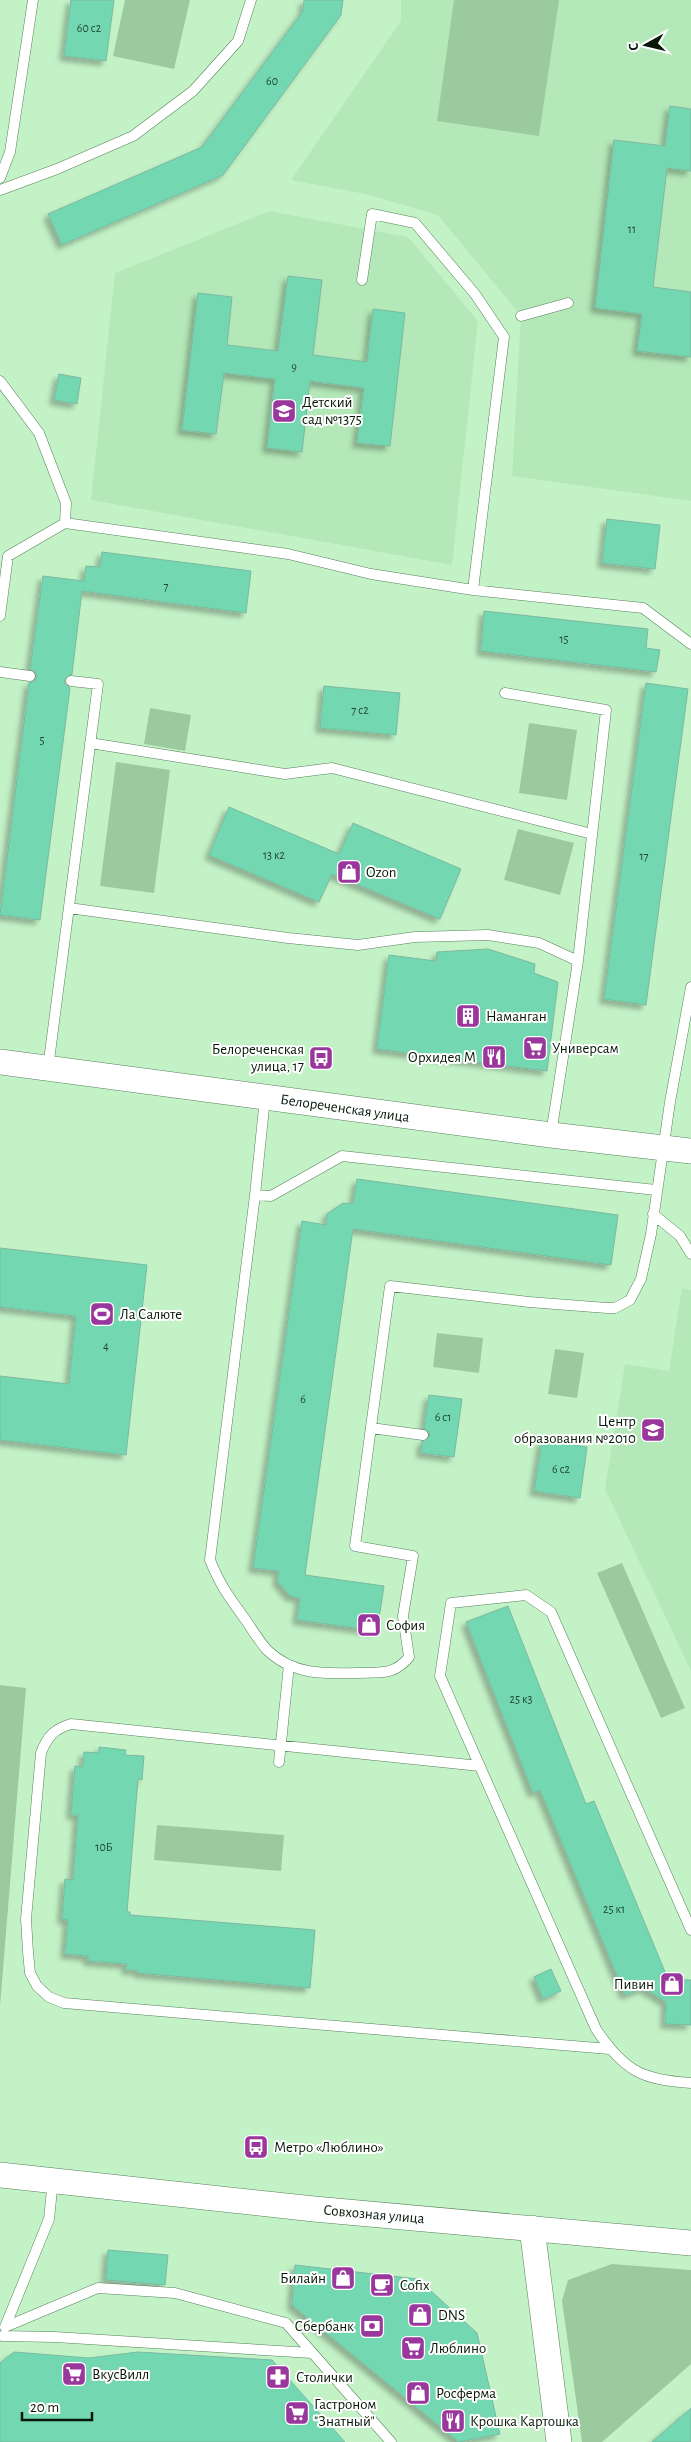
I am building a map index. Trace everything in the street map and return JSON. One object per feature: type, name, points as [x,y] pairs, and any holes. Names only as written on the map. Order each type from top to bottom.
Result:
[{"type":"street","name":"Белореченская улица","points":[[0,1062],[551,1135],[691,1151]]},
{"type":"street","name":"Совхозная улица","points":[[0,2175],[53,2179],[314,2209],[691,2243]]},
{"type":"street","points":[[532,2228],[560,2442]]},
{"type":"lane","points":[[0,178],[10,152],[33,0]]},
{"type":"lane","points":[[0,190],[56,170],[133,136],[193,91],[238,41],[250,0]]},
{"type":"lane","points":[[362,280],[372,214],[415,223],[475,294],[504,337],[472,590]]},
{"type":"lane","points":[[521,316],[568,303]]},
{"type":"lane","points":[[0,381],[39,433],[66,503],[65,523]]},
{"type":"lane","points":[[0,616],[8,556],[65,523],[288,554],[371,574],[472,590],[643,608],[691,644]]},
{"type":"lane","points":[[0,672],[30,676]]},
{"type":"lane","points":[[48,1068],[98,684],[71,681]]},
{"type":"lane","points":[[505,693],[606,710],[578,962],[551,1135]]},
{"type":"lane","points":[[90,743],[285,774],[332,768],[592,834]]},
{"type":"lane","points":[[69,908],[288,938],[358,945],[415,937],[488,935],[539,943],[578,962]]},
{"type":"lane","points":[[265,1097],[255,1195],[210,1560],[220,1586],[266,1649],[289,1665],[319,1674],[390,1672],[401,1666],[409,1657],[403,1616],[413,1556],[355,1546],[390,1286],[529,1302],[614,1308],[630,1300],[641,1279],[651,1234],[656,1190],[661,1172],[663,1148],[691,987]]},
{"type":"lane","points":[[255,1195],[272,1196],[342,1156],[656,1190]]},
{"type":"lane","points":[[653,1214],[680,1236],[691,1254]]},
{"type":"lane","points":[[371,1428],[423,1435]]},
{"type":"lane","points":[[691,1930],[551,1612],[526,1595],[451,1603],[440,1676],[596,2029],[609,2049],[636,2071],[660,2081],[691,2083]]},
{"type":"lane","points":[[279,1762],[289,1665]]},
{"type":"lane","points":[[480,1766],[71,1724],[61,1727],[46,1740],[41,1753],[26,1919],[30,1973],[37,1986],[50,1997],[64,2003],[609,2049]]},
{"type":"lane","points":[[2,2335],[5,2312],[48,2219],[53,2179]]},
{"type":"lane","points":[[2,2335],[98,2288],[175,2293],[286,2323],[391,2442]]},
{"type":"lane","points":[[2,2335],[312,2353]]},
{"type":"shaded area","points":[[125,0],[190,0],[174,69],[113,56]]},
{"type":"shaded area","points":[[401,0],[691,0],[691,501],[512,476],[521,316],[438,215],[365,194],[291,180],[401,21]]},
{"type":"shaded area","points":[[454,0],[559,0],[539,136],[437,121]]},
{"type":"shaded area","name":"Детский сад №1375","points":[[269,211],[408,237],[478,321],[452,565],[91,500],[115,273]]},
{"type":"shaded area","points":[[150,708],[191,715],[185,751],[144,744]]},
{"type":"shaded area","points":[[529,723],[577,730],[567,800],[519,793]]},
{"type":"shaded area","points":[[116,762],[170,770],[154,893],[100,886]]},
{"type":"shaded area","points":[[518,829],[574,843],[560,895],[504,880]]},
{"type":"shaded area","name":"Центр образования №2010","points":[[682,1288],[691,1290],[691,1671],[605,1489],[625,1364],[669,1371]]},
{"type":"shaded area","points":[[437,1333],[483,1338],[479,1373],[433,1367]]},
{"type":"shaded area","points":[[555,1349],[584,1353],[577,1398],[548,1394]]},
{"type":"shaded area","points":[[622,1563],[685,1708],[661,1718],[597,1573]]},
{"type":"shaded area","points":[[0,1685],[26,1688],[0,2006]]},
{"type":"shaded area","points":[[157,1825],[284,1835],[281,1871],[154,1860]]},
{"type":"shaded area","points":[[612,2264],[691,2270],[691,2364],[602,2442],[582,2442],[562,2301],[568,2280]]},
{"type":"building","points":[[71,0],[114,0],[106,61],[64,56]]},
{"type":"building","points":[[304,0],[343,0],[341,15],[223,175],[62,245],[48,214],[202,147],[303,11]]},
{"type":"building","points":[[670,106],[691,109],[691,171],[667,168],[653,287],[691,292],[691,357],[637,351],[642,314],[595,308],[614,140],[665,146]]},
{"type":"building","points":[[288,276],[322,280],[313,355],[367,362],[373,309],[405,313],[390,446],[357,443],[364,388],[310,381],[302,452],[267,448],[275,379],[224,373],[216,434],[182,430],[198,293],[232,297],[227,345],[278,351]]},
{"type":"building","points":[[59,374],[81,378],[77,404],[54,400]]},
{"type":"building","points":[[607,519],[660,525],[655,569],[602,563]]},
{"type":"building","points":[[102,552],[251,571],[246,613],[82,591],[72,674],[64,680],[65,684],[70,688],[40,920],[0,915],[29,683],[35,681],[37,676],[35,671],[30,669],[43,576],[84,581],[86,566],[100,567]]},
{"type":"building","points":[[484,611],[648,629],[646,648],[660,650],[656,672],[481,651]]},
{"type":"building","points":[[646,683],[688,689],[646,1005],[604,999]]},
{"type":"building","points":[[324,686],[400,693],[396,735],[320,728]]},
{"type":"building","points":[[229,807],[339,854],[353,823],[461,869],[440,919],[332,874],[319,902],[209,855]]},
{"type":"building","name":"Наманган","points":[[488,949],[535,964],[534,973],[558,982],[547,1071],[377,1049],[389,955],[436,961],[437,952]]},
{"type":"building","points":[[357,1179],[618,1215],[611,1265],[353,1229],[305,1575],[384,1586],[377,1631],[297,1620],[300,1598],[290,1596],[277,1581],[279,1571],[253,1568],[302,1221],[326,1225],[327,1214],[343,1203],[353,1204]]},
{"type":"building","points":[[0,1248],[147,1265],[126,1455],[0,1440],[0,1376],[69,1384],[76,1316],[0,1307]]},
{"type":"building","points":[[429,1395],[462,1399],[454,1457],[421,1453],[422,1442],[430,1436],[429,1432],[424,1428]]},
{"type":"building","points":[[542,1440],[587,1447],[580,1498],[534,1491]]},
{"type":"building","points":[[508,1606],[586,1804],[594,1801],[668,1979],[691,1980],[691,2025],[665,2024],[666,2002],[644,1988],[625,1995],[540,1790],[533,1793],[466,1622]]},
{"type":"building","points":[[99,1747],[126,1750],[125,1755],[144,1756],[142,1780],[138,1779],[127,1912],[130,1912],[130,1915],[315,1930],[310,1988],[138,1973],[138,1970],[126,1970],[127,1964],[88,1961],[88,1956],[65,1954],[68,1920],[62,1919],[65,1879],[73,1880],[78,1815],[71,1815],[75,1766],[83,1767],[84,1752],[99,1753]]},
{"type":"building","points":[[551,1969],[561,1991],[543,1999],[534,1977]]},
{"type":"building","points":[[108,2250],[168,2255],[165,2285],[106,2280]]},
{"type":"building","name":"Люблино","points":[[295,2265],[418,2279],[477,2333],[500,2434],[459,2442],[292,2305]]},
{"type":"building","points":[[14,2352],[89,2358],[138,2352],[272,2360],[345,2442],[0,2442],[0,2363]]},
{"type":"building","points":[[691,2408],[691,2442],[652,2442]]},
{"type":"place","name":"Детский сад №1375","points":[[284,411]]},
{"type":"place","name":"Ozon","points":[[349,872]]},
{"type":"place","name":"Наманган","points":[[468,1016]]},
{"type":"place","name":"Универсам","points":[[535,1048]]},
{"type":"place","name":"Орхидея М","points":[[494,1057]]},
{"type":"place","name":"Белореченская улица, 17","points":[[321,1058]]},
{"type":"place","name":"Ла Салюте","points":[[102,1314]]},
{"type":"place","name":"Центр образования №2010","points":[[653,1430]]},
{"type":"place","name":"София","points":[[369,1625]]},
{"type":"place","name":"Пивин","points":[[672,1984]]},
{"type":"place","name":"Метро «Люблино»","points":[[256,2147]]},
{"type":"place","name":"Билайн","points":[[343,2278]]},
{"type":"place","name":"Cofix","points":[[382,2285]]},
{"type":"place","name":"DNS","points":[[420,2315]]},
{"type":"place","name":"Сбербанк","points":[[372,2326]]},
{"type":"place","name":"Люблино","points":[[413,2348]]},
{"type":"place","name":"ВкусВилл","points":[[74,2374]]},
{"type":"place","name":"Столички","points":[[278,2377]]},
{"type":"place","name":"Росферма","points":[[418,2393]]},
{"type":"place","name":"Гастроном \"Знатный\"","points":[[297,2413]]},
{"type":"place","name":"Крошка Картошка","points":[[453,2421]]}]
